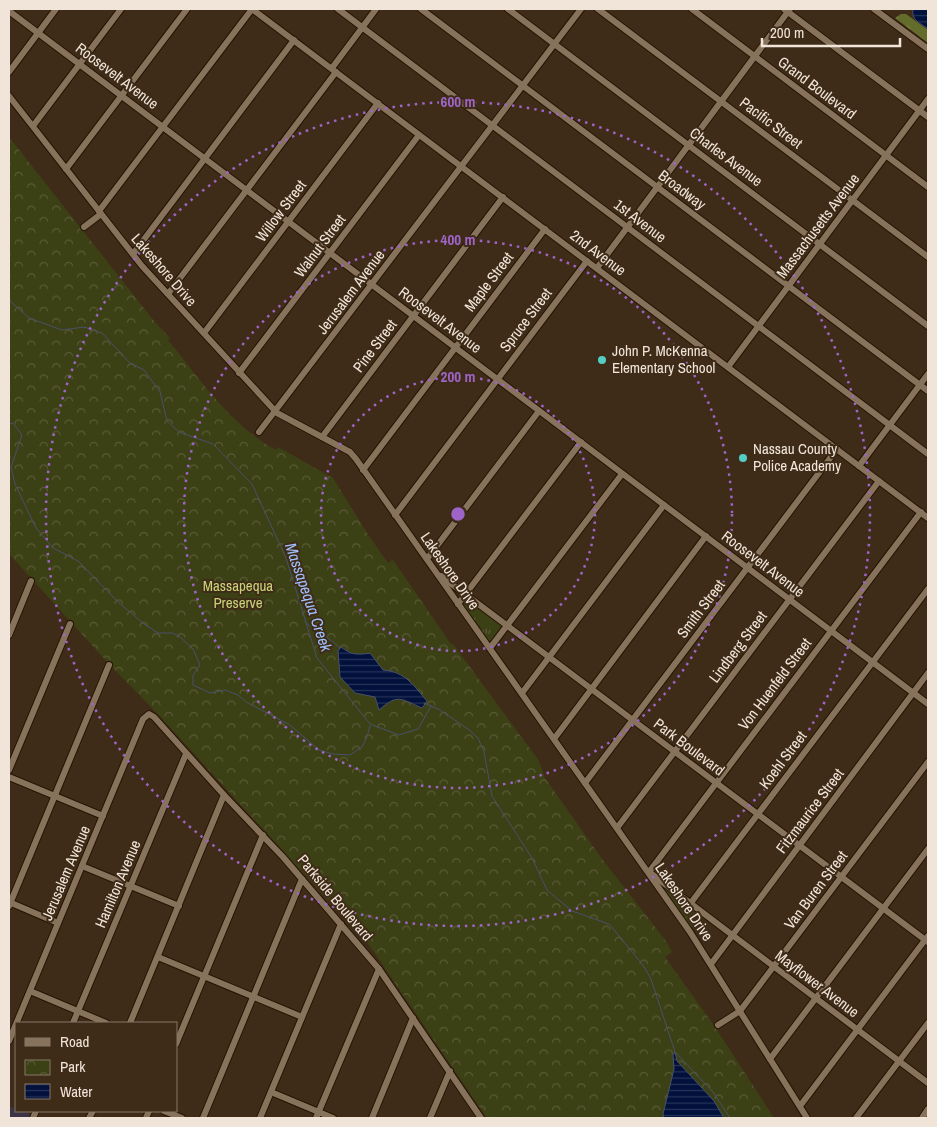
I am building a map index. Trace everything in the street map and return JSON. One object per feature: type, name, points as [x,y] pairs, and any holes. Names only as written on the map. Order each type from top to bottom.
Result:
[{"type":"street","points":[[9,72],[56,9]]},
{"type":"street","points":[[33,126],[121,9]]},
{"type":"street","points":[[66,169],[187,9]]},
{"type":"street","points":[[84,228],[100,213],[252,9]]},
{"type":"street","name":"2nd Avenue","points":[[252,9],[928,518]]},
{"type":"street","name":"1st Avenue","points":[[338,9],[928,454]]},
{"type":"street","points":[[168,294],[247,190],[376,9]]},
{"type":"street","name":"Broadway","points":[[421,9],[928,391]]},
{"type":"street","name":"Charles Avenue","points":[[508,9],[928,326]]},
{"type":"street","name":"Jerusalem Avenue","points":[[260,432],[581,9]]},
{"type":"street","name":"Pacific Street","points":[[598,9],[928,257]]},
{"type":"street","name":"Grand Boulevard","points":[[692,9],[928,187]]},
{"type":"street","points":[[874,9],[928,49]]},
{"type":"street","points":[[597,268],[626,226],[787,10],[928,117]]},
{"type":"street","name":"Roosevelt Avenue","points":[[9,11],[928,704]]},
{"type":"street","points":[[132,254],[294,40]]},
{"type":"street","name":"Lakeshore Drive","points":[[9,96],[132,254],[276,411],[350,452],[649,872],[711,964],[807,1118]]},
{"type":"street","name":"Massachusetts Avenue","points":[[728,367],[928,99]]},
{"type":"street","name":"Willow Street","points":[[204,333],[378,103]]},
{"type":"street","name":"Walnut Street","points":[[240,373],[420,134]]},
{"type":"street","name":"Pine Street","points":[[322,437],[503,197]]},
{"type":"street","name":"Maple Street","points":[[363,470],[545,229]]},
{"type":"street","name":"Spruce Street","points":[[395,515],[587,261]]},
{"type":"street","points":[[860,466],[928,374]]},
{"type":"street","points":[[427,559],[539,411]]},
{"type":"street","points":[[458,604],[581,442]]},
{"type":"street","name":"Smith Street","points":[[585,783],[837,449]]},
{"type":"street","points":[[490,648],[622,474]]},
{"type":"street","name":"Lindberg Street","points":[[617,828],[879,480]]},
{"type":"street","points":[[522,693],[664,505]]},
{"type":"street","name":"Von Huenfeld Street","points":[[649,872],[921,512]]},
{"type":"street","points":[[554,739],[706,536]]},
{"type":"street","name":"Park Boulevard","points":[[436,572],[799,846],[927,939]]},
{"type":"street","points":[[9,635],[32,581]]},
{"type":"street","name":"Koehl Street","points":[[690,904],[928,589]]},
{"type":"street","points":[[9,770],[70,624]]},
{"type":"street","points":[[58,923],[9,904],[109,665]]},
{"type":"street","name":"Fitzmaurice Street","points":[[711,964],[928,674]]},
{"type":"street","name":"Jerusalem Avenue","points":[[17,1022],[146,715]]},
{"type":"street","name":"Parkside Boulevard","points":[[146,715],[154,717],[186,754],[263,835],[379,969],[481,1118]]},
{"type":"street","name":"Hamilton Avenue","points":[[73,1022],[186,754]]},
{"type":"street","name":"Van Buren Street","points":[[718,1025],[740,1011],[928,762]]},
{"type":"street","points":[[9,777],[103,816]]},
{"type":"street","points":[[130,1022],[224,795]]},
{"type":"street","points":[[178,1039],[263,835]]},
{"type":"street","points":[[770,1059],[928,849]]},
{"type":"street","points":[[82,866],[179,906]]},
{"type":"street","points":[[649,872],[690,904]]},
{"type":"street","points":[[203,1118],[302,879]]},
{"type":"street","name":"Mayflower Avenue","points":[[690,904],[928,1083]]},
{"type":"street","points":[[260,1118],[341,924]]},
{"type":"street","points":[[800,1106],[927,939]]},
{"type":"street","points":[[158,957],[302,1017]]},
{"type":"street","points":[[317,1115],[379,969]]},
{"type":"street","points":[[30,991],[104,1022]]},
{"type":"street","points":[[372,1118],[413,1018]]},
{"type":"street","points":[[856,1118],[928,1023]]},
{"type":"street","name":"Jerusalem Avenue","points":[[9,1041],[15,1027]]},
{"type":"street","points":[[430,1118],[450,1071]]},
{"type":"street","points":[[271,1092],[317,1115],[333,1118]]},
{"type":"street","points":[[922,1118],[928,1109]]},
{"type":"street","points":[[167,1112],[182,1118]]},
{"type":"shaded area","points":[[9,1106],[15,1109],[15,1112],[24,1112],[32,1115],[31,1118],[9,1118]]},
{"type":"green space","points":[[901,14],[906,14],[928,30],[928,43],[895,18]]},
{"type":"green space","name":"Massapequa Preserve","points":[[9,137],[154,321],[170,338],[168,340],[230,414],[259,440],[276,450],[278,447],[333,478],[388,563],[393,560],[451,644],[453,644],[539,761],[545,778],[602,859],[666,941],[672,952],[665,957],[715,1027],[774,1118],[487,1118],[369,945],[9,554]]},
{"type":"green space","points":[[466,594],[508,626],[490,648],[458,604]]},
{"type":"green space","points":[[649,872],[704,915],[690,932]]},
{"type":"water","points":[[913,9],[928,9],[928,29],[915,19]]},
{"type":"water","points":[[341,647],[355,654],[370,653],[383,670],[403,676],[427,701],[422,708],[400,699],[391,701],[379,710],[375,697],[355,693],[340,677],[338,651]]},
{"type":"water","points":[[675,1052],[677,1061],[714,1101],[724,1118],[664,1118],[663,1114],[674,1069],[673,1055]]},
{"type":"waterway","name":"Massapequa Creek","points":[[9,300],[29,318],[62,330],[84,327],[102,333],[130,363],[144,370],[160,392],[167,421],[179,432],[213,444],[252,484],[286,558],[317,658],[370,724],[399,735],[418,729],[431,706],[468,729],[478,738],[484,752],[492,796],[532,858],[547,890],[572,911],[609,924],[643,965],[651,979],[675,1052],[713,1092],[730,1118]]},
{"type":"waterway","points":[[9,424],[13,423],[22,435],[11,467],[15,484],[36,528],[53,548],[78,561],[118,602],[144,624],[158,633],[172,633],[179,636],[193,649],[200,665],[193,675],[193,685],[210,693],[225,690],[238,695],[246,702],[290,725],[319,750],[333,754],[350,755],[362,747],[370,726]]},
{"type":"waterway","points":[[305,622],[340,648]]},
{"type":"waterway","name":"Massapequa Creek","points":[[424,703],[431,706]]},
{"type":"place","name":"John P. McKenna Elementary School","points":[[602,360]]},
{"type":"place","name":"Nassau County Police Academy","points":[[743,458]]}]
